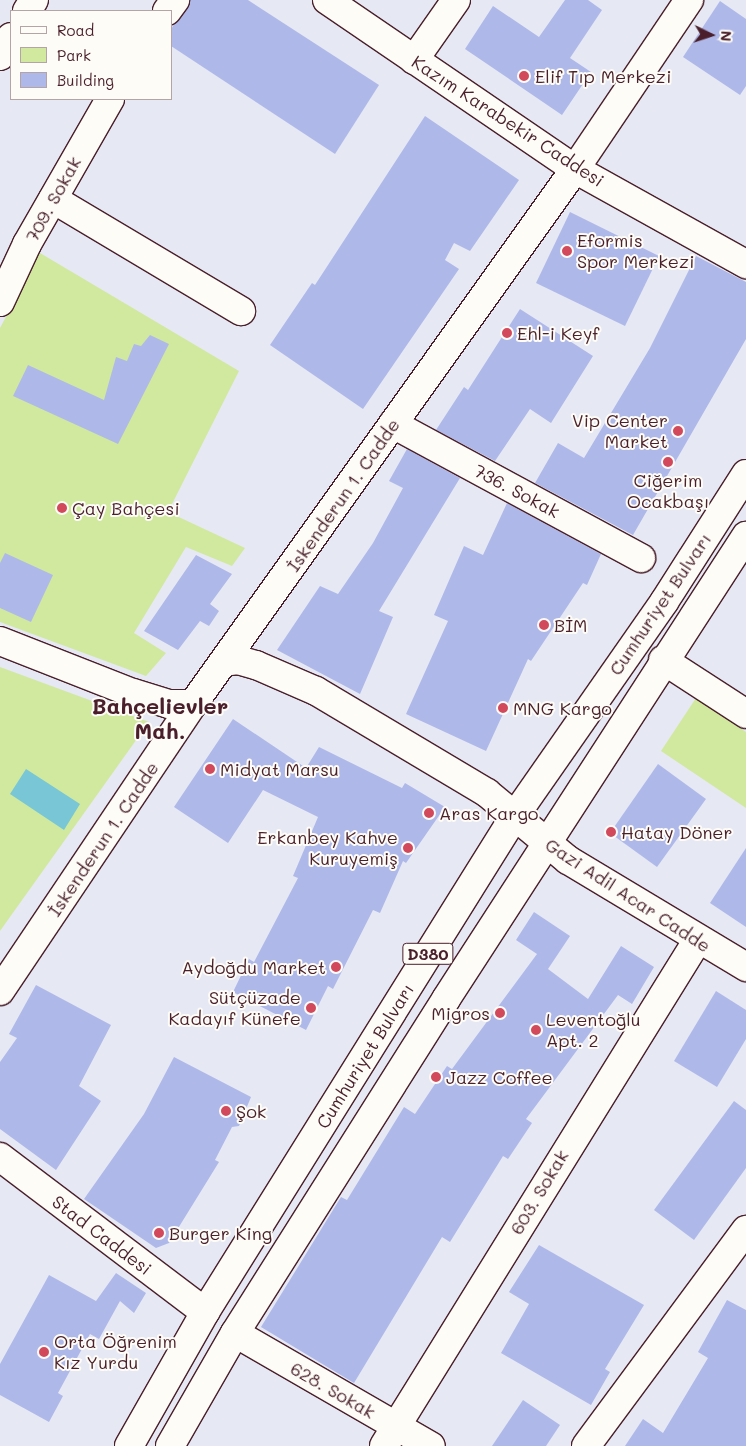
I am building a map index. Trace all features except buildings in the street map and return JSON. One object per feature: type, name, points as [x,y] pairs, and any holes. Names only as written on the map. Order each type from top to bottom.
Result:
[{"type":"street","name":"Kazım Karabekir Caddesi","points":[[327,0],[575,169],[746,264]]},
{"type":"street","points":[[414,60],[456,0]]},
{"type":"street","name":"İskenderun 1. Cadde","points":[[0,991],[194,704],[575,169],[689,0]]},
{"type":"street","points":[[0,56],[10,39]]},
{"type":"street","name":"709. Sokak","points":[[0,302],[53,199],[109,100]]},
{"type":"street","points":[[53,199],[240,311]]},
{"type":"street","name":"736. Sokak","points":[[393,424],[641,558]]},
{"type":"street","name":"Cumhuriyet Bulvarı","points":[[129,1446],[205,1312],[514,817],[664,602],[746,474]]},
{"type":"street","name":"Cumhuriyet Bulvarı","points":[[170,1446],[235,1333],[663,660],[746,536]]},
{"type":"street","points":[[0,641],[133,693],[169,704],[194,704]]},
{"type":"street","name":"Gazi Adil Acar Cadde","points":[[224,662],[238,660],[256,665],[316,691],[488,793],[547,845],[697,941],[746,967]]},
{"type":"street","points":[[663,660],[746,714]]},
{"type":"street","name":"603. Sokak","points":[[390,1436],[697,941]]},
{"type":"street","name":"Stad Caddesi","points":[[0,1157],[205,1312]]},
{"type":"street","points":[[586,1446],[746,1230]]},
{"type":"street","name":"628. Sokak","points":[[235,1333],[390,1436],[431,1446]]},
{"type":"green space","points":[[40,253],[239,371],[168,512],[245,548],[232,566],[186,547],[134,633],[166,653],[146,676],[0,622],[0,328]]},
{"type":"green space","points":[[0,667],[149,722],[0,931]]},
{"type":"green space","points":[[696,698],[746,732],[746,808],[661,751]]},
{"type":"water","points":[[26,769],[80,804],[64,830],[10,794]]},
{"type":"place","name":"Elif Tıp Merkezi","points":[[524,76]]},
{"type":"place","name":"Eformis Spor Merkezi","points":[[567,251]]},
{"type":"place","name":"Ehl-i Keyf","points":[[507,333]]},
{"type":"place","name":"Vip Center Market","points":[[678,431]]},
{"type":"place","name":"Ciğerim Ocakbaşı","points":[[668,462]]},
{"type":"place","name":"Çay Bahçesi","points":[[62,508]]},
{"type":"place","name":"BİM","points":[[544,625]]},
{"type":"place","name":"MNG Kargo","points":[[503,708]]},
{"type":"place","name":"Midyat Marsu","points":[[210,769]]},
{"type":"place","name":"Aras Kargo","points":[[429,813]]},
{"type":"place","name":"Hatay Döner","points":[[611,832]]},
{"type":"place","name":"Erkanbey Kahve Kuruyemiş","points":[[408,848]]},
{"type":"place","name":"Aydoğdu Market","points":[[336,967]]},
{"type":"place","name":"Sütçüzade Kadayıf Künefe","points":[[311,1008]]},
{"type":"place","name":"Migros","points":[[500,1013]]},
{"type":"place","name":"Leventoğlu Apt. 2","points":[[536,1030]]},
{"type":"place","name":"Jazz Coffee","points":[[436,1077]]},
{"type":"place","name":"Şok","points":[[226,1111]]},
{"type":"place","name":"Burger King","points":[[159,1233]]},
{"type":"place","name":"Orta Öğrenim Kız Yurdu","points":[[44,1352]]},
{"type":"district","name":"Bahçelievler Mah.","points":[[160,718]]}]
